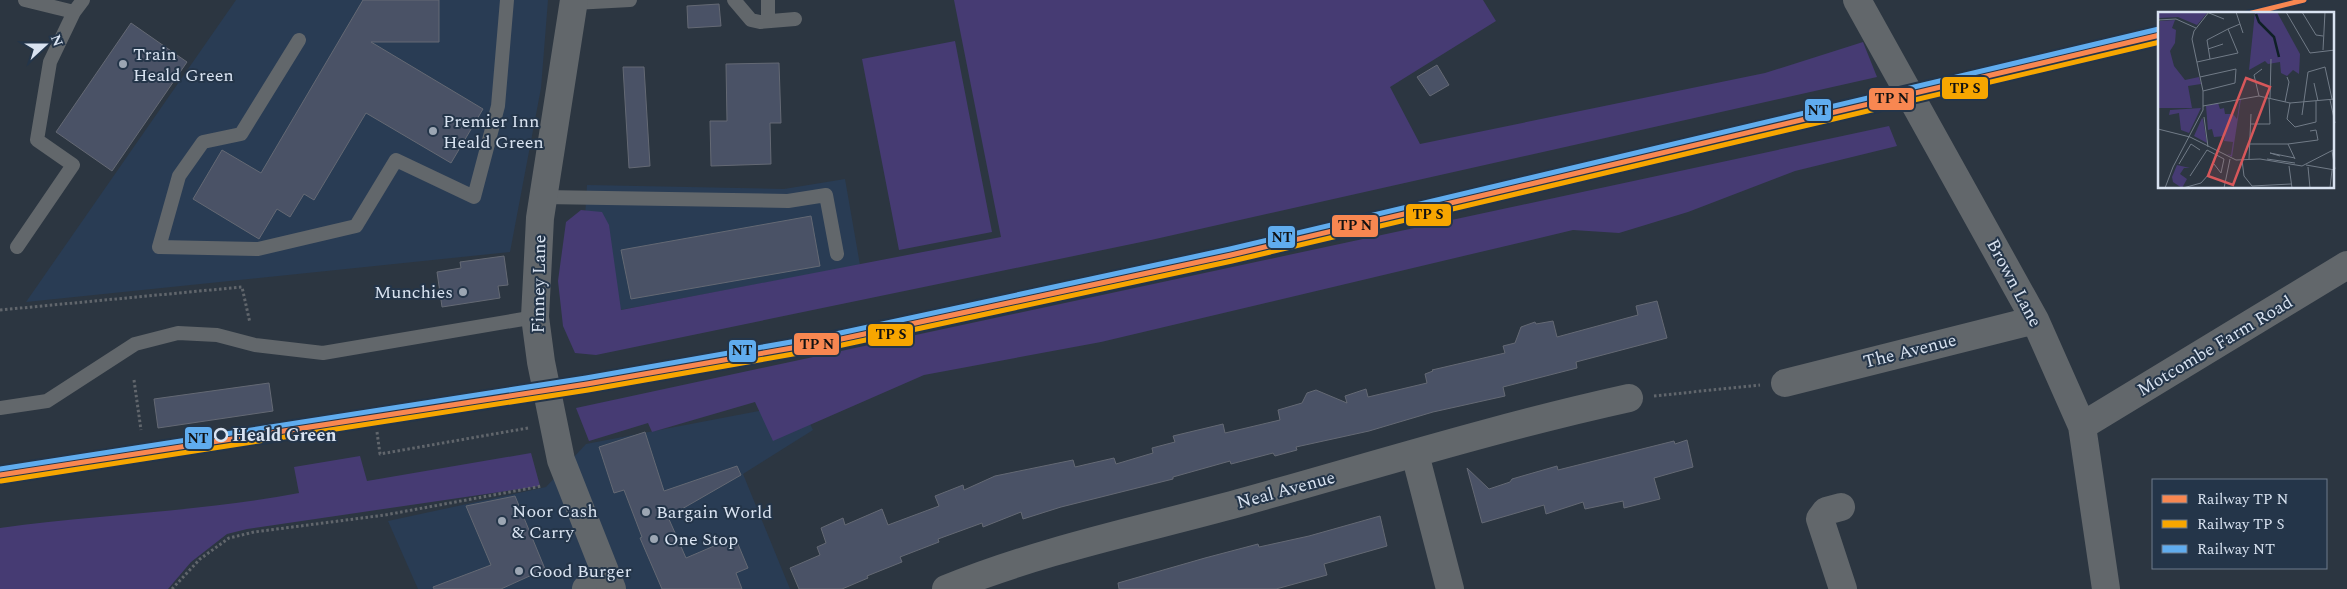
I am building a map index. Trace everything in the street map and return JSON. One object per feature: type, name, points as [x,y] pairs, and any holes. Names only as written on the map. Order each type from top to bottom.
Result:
[{"type":"street","name":"Brown Lane","points":[[1857,0],[2035,320],[2082,426],[2106,589]]},
{"type":"street","name":"Finney Lane","points":[[574,1],[540,218],[535,317],[541,362],[560,460],[601,586]]},
{"type":"street","name":"Motcombe Farm Road","points":[[2082,426],[2347,265]]},
{"type":"street","name":"The Avenue","points":[[1785,383],[2035,320]]},
{"type":"street","name":"Neal Avenue","points":[[946,589],[993,580],[1094,540],[1415,454],[1537,419],[1628,398]]},
{"type":"street","points":[[1415,454],[1450,589]]},
{"type":"street","points":[[1841,507],[1826,511],[1820,519],[1843,589]]},
{"type":"lane","points":[[26,0],[74,12]]},
{"type":"lane","points":[[17,247],[73,165],[37,140],[50,62],[74,12],[83,0]]},
{"type":"lane","points":[[299,40],[241,134],[203,142],[179,176],[160,247],[258,248],[356,226],[396,160],[474,197],[498,106],[507,0]]},
{"type":"lane","points":[[574,1],[630,0]]},
{"type":"lane","points":[[734,0],[751,20],[795,19]]},
{"type":"lane","points":[[768,0],[768,21]]},
{"type":"lane","points":[[544,197],[788,201],[826,195],[837,254]]},
{"type":"lane","points":[[0,408],[46,402],[135,344],[178,333],[217,335],[255,345],[323,353],[535,317]]},
{"type":"path","points":[[0,310],[242,288],[250,323]]},
{"type":"path","points":[[134,380],[141,430]]},
{"type":"path","points":[[1628,398],[1785,383]]},
{"type":"path","points":[[377,432],[380,454],[552,418]]},
{"type":"path","points":[[172,589],[200,559],[229,538],[254,532],[386,515],[470,500],[544,486],[567,477]]},
{"type":"shaded area","points":[[236,0],[548,0],[541,88],[510,252],[26,302]]},
{"type":"shaded area","points":[[954,0],[1483,0],[1496,21],[1390,87],[1420,144],[1765,73],[1863,42],[1877,77],[1151,240],[596,355],[575,353],[563,326],[558,281],[566,222],[581,210],[602,212],[609,225],[621,310],[1001,237]]},
{"type":"shaded area","points":[[955,41],[992,232],[899,250],[862,59]]},
{"type":"shaded area","points":[[1889,126],[1897,146],[1795,171],[1688,212],[1619,233],[1573,230],[1101,342],[924,375],[773,441],[755,402],[652,432],[648,423],[589,441],[576,408]]},
{"type":"shaded area","points":[[845,179],[860,265],[620,310],[582,266],[587,185],[784,189]]},
{"type":"shaded area","points":[[800,403],[813,430],[743,474],[790,589],[418,589],[388,521],[546,487],[586,444]]},
{"type":"shaded area","points":[[531,453],[540,486],[247,529],[227,534],[191,562],[168,589],[0,589],[0,528],[225,505],[299,493],[294,467],[360,456],[367,481]]},
{"type":"building","name":"Premier Inn Heald Green","points":[[363,0],[439,0],[439,42],[371,42],[483,109],[451,163],[366,113],[314,200],[304,194],[290,217],[277,209],[259,239],[193,199],[222,150],[261,173]]},
{"type":"building","points":[[719,4],[721,26],[688,28],[687,6]]},
{"type":"building","points":[[131,23],[187,62],[112,171],[56,132]]},
{"type":"building","points":[[779,63],[781,123],[770,123],[771,164],[711,166],[710,121],[727,121],[726,64]]},
{"type":"building","points":[[1437,65],[1449,85],[1430,96],[1417,77]]},
{"type":"building","points":[[623,67],[644,67],[650,166],[629,168]]},
{"type":"building","points":[[811,216],[820,266],[631,299],[621,250]]},
{"type":"building","points":[[504,256],[508,285],[498,286],[500,298],[442,307],[437,272],[461,268],[460,262]]},
{"type":"building","points":[[1657,301],[1667,338],[1576,362],[1577,368],[1503,387],[1505,396],[1433,412],[1369,431],[1296,447],[1297,450],[1275,456],[1273,453],[1231,464],[1230,461],[1173,477],[1173,479],[1061,507],[1023,519],[1021,512],[983,527],[982,523],[938,539],[939,542],[900,557],[902,562],[867,576],[868,578],[842,589],[799,589],[790,568],[820,555],[817,547],[826,543],[821,528],[843,518],[845,525],[882,509],[888,525],[939,506],[935,496],[963,485],[964,490],[995,476],[1073,460],[1075,467],[1114,458],[1116,464],[1153,453],[1152,448],[1175,442],[1173,436],[1223,424],[1225,433],[1280,420],[1278,410],[1302,403],[1307,393],[1316,390],[1347,403],[1345,396],[1366,389],[1368,397],[1427,383],[1425,374],[1432,370],[1505,353],[1503,346],[1515,343],[1521,327],[1535,322],[1536,324],[1553,321],[1557,337],[1638,315],[1636,306]]},
{"type":"building","points":[[269,383],[273,411],[158,428],[154,399]]},
{"type":"building","points":[[645,432],[664,491],[737,466],[741,475],[668,517],[686,558],[735,537],[748,568],[736,573],[742,589],[662,589],[640,538],[642,537],[624,490],[614,493],[599,447]]},
{"type":"building","points":[[1687,440],[1693,467],[1654,478],[1660,499],[1624,508],[1623,501],[1585,509],[1583,502],[1546,514],[1544,505],[1482,523],[1467,468],[1489,489],[1510,482],[1512,479],[1557,466],[1558,470],[1674,441],[1675,444]]},
{"type":"building","points":[[515,496],[545,569],[501,589],[434,589],[433,587],[491,565],[466,506]]},
{"type":"building","points":[[1380,516],[1387,546],[1324,564],[1327,575],[1276,589],[1119,589],[1118,583],[1205,558],[1258,544],[1259,547],[1309,536]]},
{"type":"transit line","points":[[2256,12],[2304,0]]},
{"type":"transit line","points":[[0,475],[587,384],[832,341],[1231,255],[2158,35]]},
{"type":"transit line","points":[[1,481],[588,390],[833,347],[1232,261],[2158,42]]},
{"type":"rail line","name":"NT","points":[[0,469],[586,378],[831,335],[1230,249],[2158,29]]},
{"type":"place","name":"Train Heald Green","points":[[123,64]]},
{"type":"place","name":"Premier Inn Heald Green","points":[[433,131]]},
{"type":"place","name":"Munchies","points":[[463,292]]},
{"type":"place","name":"Heald Green","points":[[221,435]]},
{"type":"place","name":"Bargain World","points":[[646,512]]},
{"type":"place","name":"Noor Cash & Carry","points":[[502,521]]},
{"type":"place","name":"One Stop","points":[[654,539]]},
{"type":"place","name":"Good Burger","points":[[519,571]]}]
